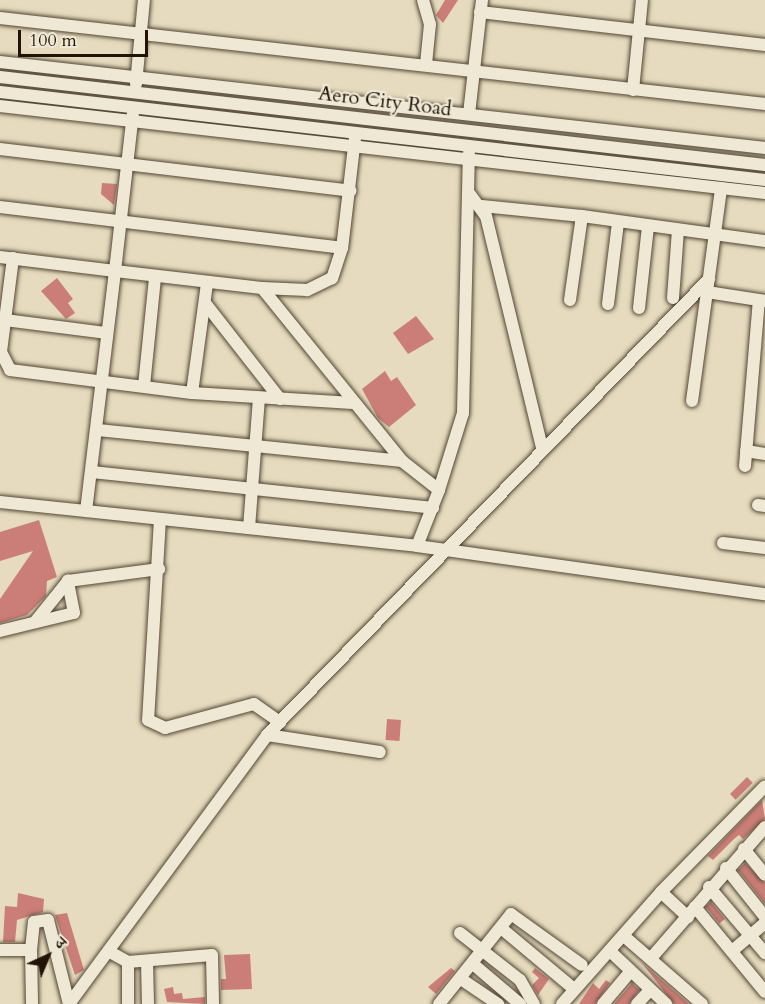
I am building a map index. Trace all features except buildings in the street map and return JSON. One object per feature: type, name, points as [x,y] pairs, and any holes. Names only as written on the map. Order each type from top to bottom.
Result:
[{"type":"street","points":[[136,91],[144,0]]},
{"type":"street","points":[[423,0],[430,29],[426,64]]},
{"type":"street","points":[[633,90],[642,0]]},
{"type":"street","points":[[469,114],[481,6],[638,32],[765,45]]},
{"type":"street","points":[[0,18],[426,64],[474,74],[765,104]]},
{"type":"street","points":[[0,62],[765,148]]},
{"type":"street","name":"Aero City Road","points":[[0,77],[765,165]]},
{"type":"street","name":"Aero City Road","points":[[0,92],[134,107],[355,139],[469,146],[765,180]]},
{"type":"street","points":[[0,106],[355,139],[469,159],[765,194]]},
{"type":"street","points":[[86,511],[98,430],[101,380],[134,107]]},
{"type":"street","points":[[353,403],[192,393],[10,370],[2,360],[6,257],[207,283],[262,288],[322,286],[339,266],[355,139]]},
{"type":"street","points":[[417,546],[433,508],[463,413],[469,146]]},
{"type":"street","points":[[0,149],[350,190]]},
{"type":"street","points":[[692,401],[721,188]]},
{"type":"street","points":[[469,193],[482,206],[542,447]]},
{"type":"street","points":[[482,206],[582,216],[618,223],[765,241]]},
{"type":"street","points":[[0,207],[342,248]]},
{"type":"street","points":[[570,300],[582,216]]},
{"type":"street","points":[[608,304],[618,223]]},
{"type":"street","points":[[639,309],[648,226]]},
{"type":"street","points":[[672,298],[678,230]]},
{"type":"street","points":[[144,386],[155,277]]},
{"type":"street","points":[[69,1004],[110,952],[267,735],[542,447],[709,279]]},
{"type":"street","points":[[192,393],[207,283]]},
{"type":"street","points":[[262,288],[402,461],[438,490]]},
{"type":"street","points":[[707,292],[762,301],[761,347],[745,466]]},
{"type":"street","points":[[205,303],[280,399]]},
{"type":"street","points":[[5,320],[107,333]]},
{"type":"street","points":[[249,528],[259,398]]},
{"type":"street","points":[[98,430],[256,449],[402,461]]},
{"type":"street","points":[[746,451],[765,454]]},
{"type":"street","points":[[92,472],[253,487],[433,508]]},
{"type":"street","points":[[0,502],[445,549],[765,594]]},
{"type":"street","points":[[160,519],[159,569],[148,720],[165,728],[254,704],[280,722]]},
{"type":"street","points":[[723,543],[765,548]]},
{"type":"street","points":[[35,622],[68,581],[159,569]]},
{"type":"street","points":[[0,631],[74,613],[68,581]]},
{"type":"street","points":[[267,735],[380,752]]},
{"type":"street","points":[[562,1004],[625,937],[661,892],[763,792]]},
{"type":"street","points":[[652,957],[726,868],[763,833]]},
{"type":"street","points":[[744,849],[765,875]]},
{"type":"street","points":[[726,868],[765,917]]},
{"type":"street","points":[[709,887],[765,953]]},
{"type":"street","points":[[661,892],[691,912],[732,951],[765,992]]},
{"type":"street","points":[[458,1004],[443,999],[511,914],[582,965]]},
{"type":"street","points":[[32,1004],[34,922],[48,920],[69,1004]]},
{"type":"street","points":[[732,951],[765,923]]},
{"type":"street","points":[[501,928],[574,989]]},
{"type":"street","points":[[460,933],[519,980],[534,1004]]},
{"type":"street","points":[[625,937],[652,957],[702,1004]]},
{"type":"street","points":[[0,950],[32,950]]},
{"type":"street","points":[[110,952],[128,962],[212,955],[213,1004]]},
{"type":"street","points":[[611,952],[666,1004]]},
{"type":"street","points":[[147,961],[148,1004]]},
{"type":"street","points":[[128,962],[128,1004]]},
{"type":"street","points":[[473,963],[520,1004]]},
{"type":"street","points":[[603,1004],[630,972]]},
{"type":"street","points":[[461,979],[498,1004]]},
{"type":"street","points":[[637,1004],[650,990]]}]
